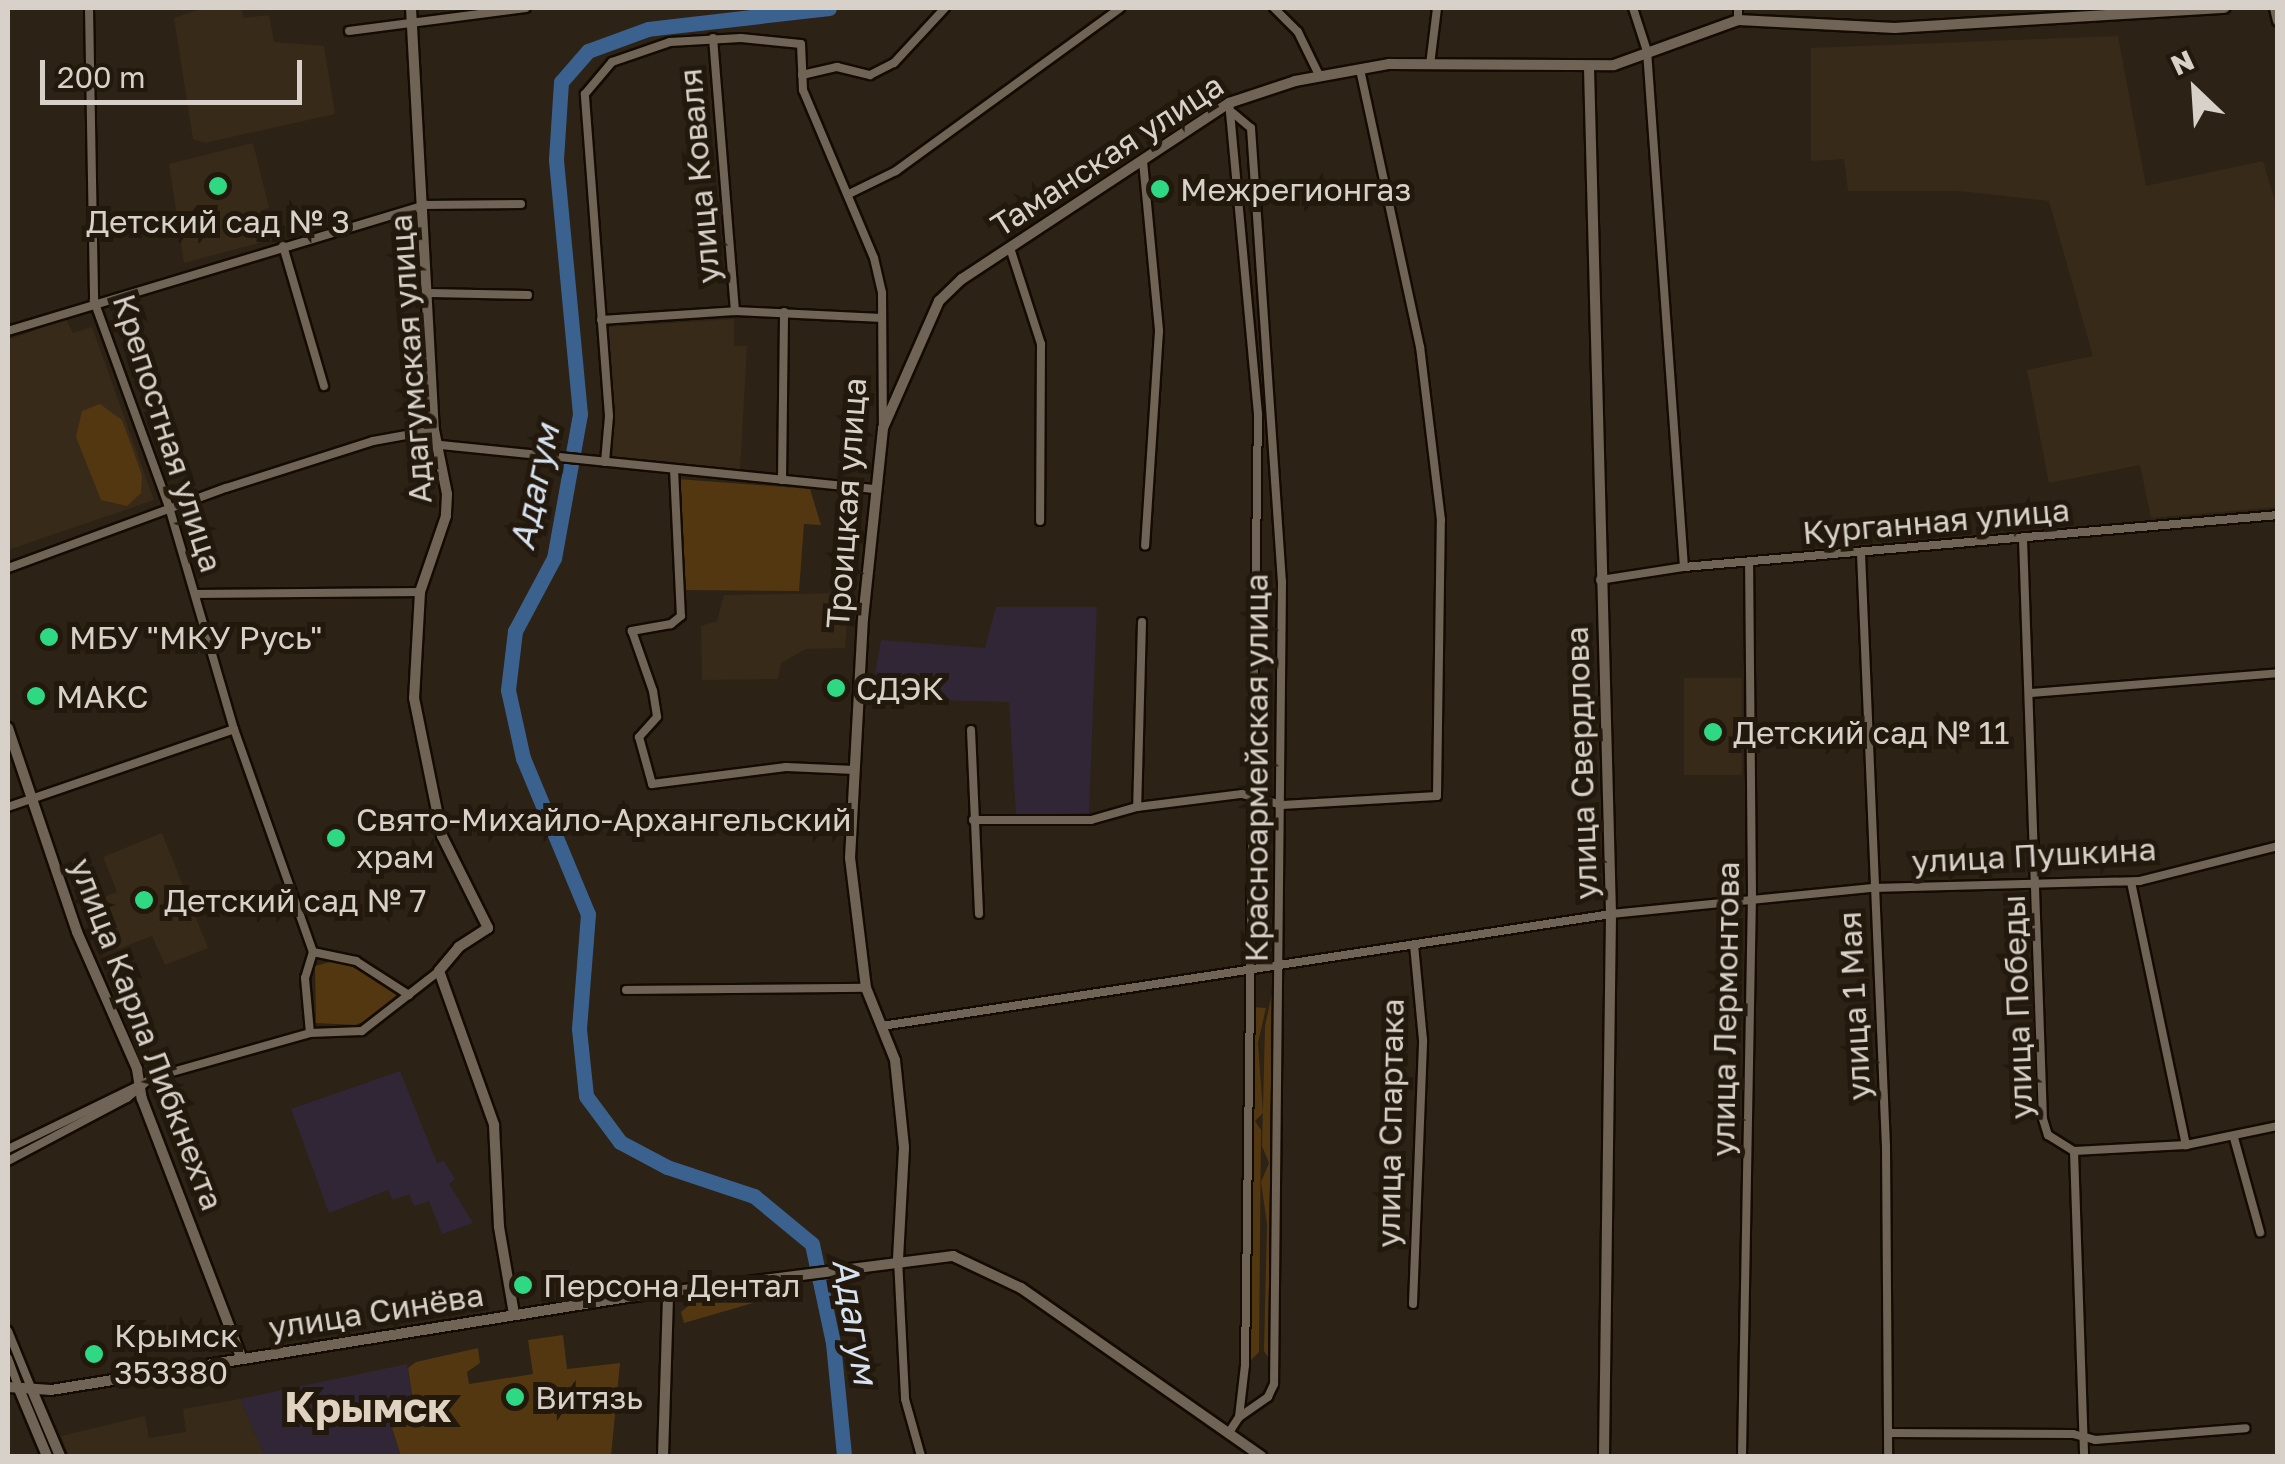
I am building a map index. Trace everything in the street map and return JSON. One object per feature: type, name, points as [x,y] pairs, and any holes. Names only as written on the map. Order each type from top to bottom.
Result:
[{"type":"main road","name":"Таманская улица","points":[[882,428],[939,301],[1010,248],[1231,108],[1320,77],[1360,69],[1430,65],[1589,68],[1647,51],[1738,14],[1895,28],[2224,8]]},
{"type":"main road","points":[[2275,8],[2278,20]]},
{"type":"main road","name":"Адагумская улица","points":[[411,14],[434,430],[440,445],[446,516],[420,592],[414,650],[419,747],[442,836],[488,928],[460,947],[440,972]]},
{"type":"main road","name":"улица Свердлова","points":[[1589,68],[1610,914],[1604,1456]]},
{"type":"main road","name":"Троицкая улица","points":[[882,428],[850,858],[866,988],[895,1060],[902,1122],[898,1259]]},
{"type":"main road","name":"улица Карла Либкнехта","points":[[8,728],[241,1357]]},
{"type":"main road","points":[[440,972],[494,1124],[499,1227],[514,1314]]},
{"type":"main road","name":"улица Синёва","points":[[13,1388],[32,1390],[514,1314],[753,1286],[898,1259],[953,1256],[980,1264],[1261,1456]]},
{"type":"main road","points":[[663,1456],[668,1293]]},
{"type":"main road","points":[[13,1388],[46,1456]]},
{"type":"main road","points":[[32,1390],[60,1456]]},
{"type":"street","name":"Крепостная улица","points":[[88,8],[94,301],[170,507],[234,728],[313,952],[305,978],[310,1033]]},
{"type":"street","points":[[349,31],[411,14],[526,8]]},
{"type":"street","points":[[802,75],[823,67],[870,74],[894,63],[945,8]]},
{"type":"street","points":[[852,193],[896,171],[1120,8]]},
{"type":"street","points":[[1274,8],[1298,32],[1320,77]]},
{"type":"street","points":[[1430,65],[1438,8]]},
{"type":"street","points":[[1633,8],[1647,51],[1684,567]]},
{"type":"street","name":"Троицкая улица","points":[[605,462],[609,416],[585,94],[612,62],[639,50],[713,38],[795,40],[801,44],[802,75],[852,193],[874,258],[882,318],[882,428]]},
{"type":"street","name":"улица Коваля","points":[[713,38],[735,310]]},
{"type":"street","points":[[974,820],[1091,820],[1137,806],[1242,794],[1282,804],[1437,796],[1441,520],[1420,347],[1360,69]]},
{"type":"street","name":"Красноармейская улица","points":[[1231,108],[1258,414],[1239,1417]]},
{"type":"street","name":"Красноармейская улица","points":[[1228,1434],[1239,1417],[1268,1397],[1274,1384],[1282,804],[1278,469],[1251,128],[1231,108]]},
{"type":"street","points":[[1143,161],[1159,331],[1145,546]]},
{"type":"street","points":[[8,331],[94,301],[424,205],[522,204]]},
{"type":"street","points":[[283,246],[324,386]]},
{"type":"street","points":[[1010,248],[1040,344],[1040,521]]},
{"type":"street","points":[[429,292],[528,295]]},
{"type":"street","points":[[600,320],[735,310],[882,318]]},
{"type":"street","points":[[782,480],[784,312]]},
{"type":"street","points":[[8,568],[170,507],[372,441],[434,430]]},
{"type":"street","points":[[440,445],[875,489]]},
{"type":"street","points":[[674,469],[681,616],[670,624],[632,631],[657,717],[639,736],[652,784],[786,766],[854,770]]},
{"type":"street","name":"Курганная улица","points":[[1600,580],[1684,567],[2278,515]]},
{"type":"street","name":"улица Победы","points":[[2023,539],[2032,693],[2042,1118],[2048,1135],[2074,1151],[2084,1456]]},
{"type":"street","name":"улица 1 Мая","points":[[1861,553],[1886,1146],[1888,1456]]},
{"type":"street","name":"улица Лермонтова","points":[[1742,1456],[1752,898],[1749,562]]},
{"type":"street","points":[[195,594],[420,592]]},
{"type":"street","points":[[1137,806],[1142,622]]},
{"type":"street","points":[[2032,693],[2278,674]]},
{"type":"street","points":[[8,807],[234,728]]},
{"type":"street","points":[[971,730],[979,914]]},
{"type":"street","name":"улица Пушкина","points":[[882,1026],[1280,960],[1610,914],[1873,888],[2131,882],[2278,846]]},
{"type":"street","points":[[2131,882],[2186,1145]]},
{"type":"street","name":"улица Спартака","points":[[1413,1304],[1423,1050],[1414,944]]},
{"type":"street","points":[[313,952],[356,962],[408,995]]},
{"type":"street","points":[[8,1149],[138,1086],[310,1033],[362,1031],[440,972]]},
{"type":"street","points":[[626,990],[866,988]]},
{"type":"street","points":[[8,1161],[138,1086]]},
{"type":"street","points":[[2074,1151],[2186,1145],[2278,1126]]},
{"type":"street","points":[[2234,1138],[2260,1232]]},
{"type":"street","name":"Троицкая улица","points":[[898,1259],[905,1399],[921,1456]]},
{"type":"street","points":[[8,1331],[32,1390]]},
{"type":"street","points":[[8,1358],[13,1388]]},
{"type":"street","points":[[1888,1432],[2083,1438],[2246,1428]]},
{"type":"shaded area","points":[[204,8],[241,8],[244,18],[269,15],[274,42],[324,46],[335,114],[205,143],[193,139],[174,18]]},
{"type":"shaded area","points":[[2118,36],[2146,186],[2263,161],[2278,211],[2277,507],[2151,518],[2140,465],[2049,483],[2027,370],[2093,356],[2049,201],[1959,191],[1848,191],[1844,159],[1811,161],[1811,48]]},
{"type":"shaded area","name":"Детский сад № 3","points":[[253,143],[269,208],[261,210],[266,241],[184,263],[169,164]]},
{"type":"shaded area","points":[[66,319],[73,333],[92,327],[154,500],[8,550],[8,340]]},
{"type":"shaded area","points":[[734,319],[734,346],[747,346],[740,471],[613,459],[607,327]]},
{"type":"shaded area","points":[[100,404],[122,420],[142,475],[141,493],[127,506],[101,500],[76,437],[82,411]]},
{"type":"shaded area","points":[[678,479],[810,489],[821,525],[804,524],[799,591],[684,590]]},
{"type":"shaded area","points":[[849,593],[845,648],[806,649],[781,663],[778,679],[702,680],[701,626],[717,621],[724,595]]},
{"type":"shaded area","points":[[996,607],[1097,607],[1089,813],[1016,815],[1009,702],[871,698],[881,640],[985,648]]},
{"type":"shaded area","name":"Детский сад № 11","points":[[1684,678],[1742,678],[1742,775],[1684,775]]},
{"type":"shaded area","name":"Детский сад № 7","points":[[162,833],[208,948],[165,965],[152,936],[100,956],[80,907],[117,892],[103,857]]},
{"type":"shaded area","points":[[337,960],[398,987],[397,995],[374,1018],[355,1025],[316,1023],[315,966]]},
{"type":"shaded area","points":[[1275,980],[1270,1360],[1264,1351],[1267,1224],[1261,1182],[1269,1163],[1262,1146],[1265,1026]]},
{"type":"shaded area","points":[[1253,1007],[1266,1008],[1258,1043],[1263,1113],[1255,1121],[1261,1130],[1259,1352],[1251,1360]]},
{"type":"shaded area","points":[[400,1071],[437,1163],[444,1161],[455,1179],[449,1184],[473,1223],[442,1234],[429,1201],[414,1206],[409,1194],[393,1200],[388,1190],[329,1213],[291,1109]]},
{"type":"shaded area","points":[[692,1303],[753,1303],[684,1323],[681,1312]]},
{"type":"shaded area","name":"Витязь","points":[[563,1335],[567,1369],[620,1363],[611,1456],[401,1456],[392,1428],[416,1421],[408,1368],[416,1362],[478,1348],[480,1363],[467,1372],[469,1384],[533,1374],[528,1340]]},
{"type":"shaded area","points":[[407,1364],[416,1421],[392,1429],[401,1456],[265,1456],[240,1399]]},
{"type":"shaded area","points":[[240,1399],[265,1456],[69,1456],[61,1436],[145,1416],[149,1438],[186,1432],[183,1409]]},
{"type":"waterway","name":"Адагум","points":[[829,8],[648,29],[588,51],[561,82],[556,160],[580,414],[554,558],[515,631],[508,690],[523,758],[588,914],[579,1029],[586,1096],[620,1142],[667,1167],[754,1196],[812,1244],[833,1343],[844,1456]]},
{"type":"place","name":"Детский сад № 3","points":[[218,186]]},
{"type":"place","name":"Межрегионгаз","points":[[1160,189]]},
{"type":"place","name":"МБУ \"МКУ Русь\"","points":[[49,637]]},
{"type":"place","name":"СДЭК","points":[[836,688]]},
{"type":"place","name":"МАКС","points":[[36,696]]},
{"type":"place","name":"Детский сад № 11","points":[[1713,732]]},
{"type":"place","name":"Свято-Михайло-Архангельский храм","points":[[336,838]]},
{"type":"place","name":"Детский сад № 7","points":[[144,900]]},
{"type":"place","name":"Персона Дентал","points":[[523,1285]]},
{"type":"place","name":"Крымск 353380","points":[[94,1354]]},
{"type":"place","name":"Витязь","points":[[515,1397]]},
{"type":"district","name":"Крымск","points":[[368,1406]]}]
